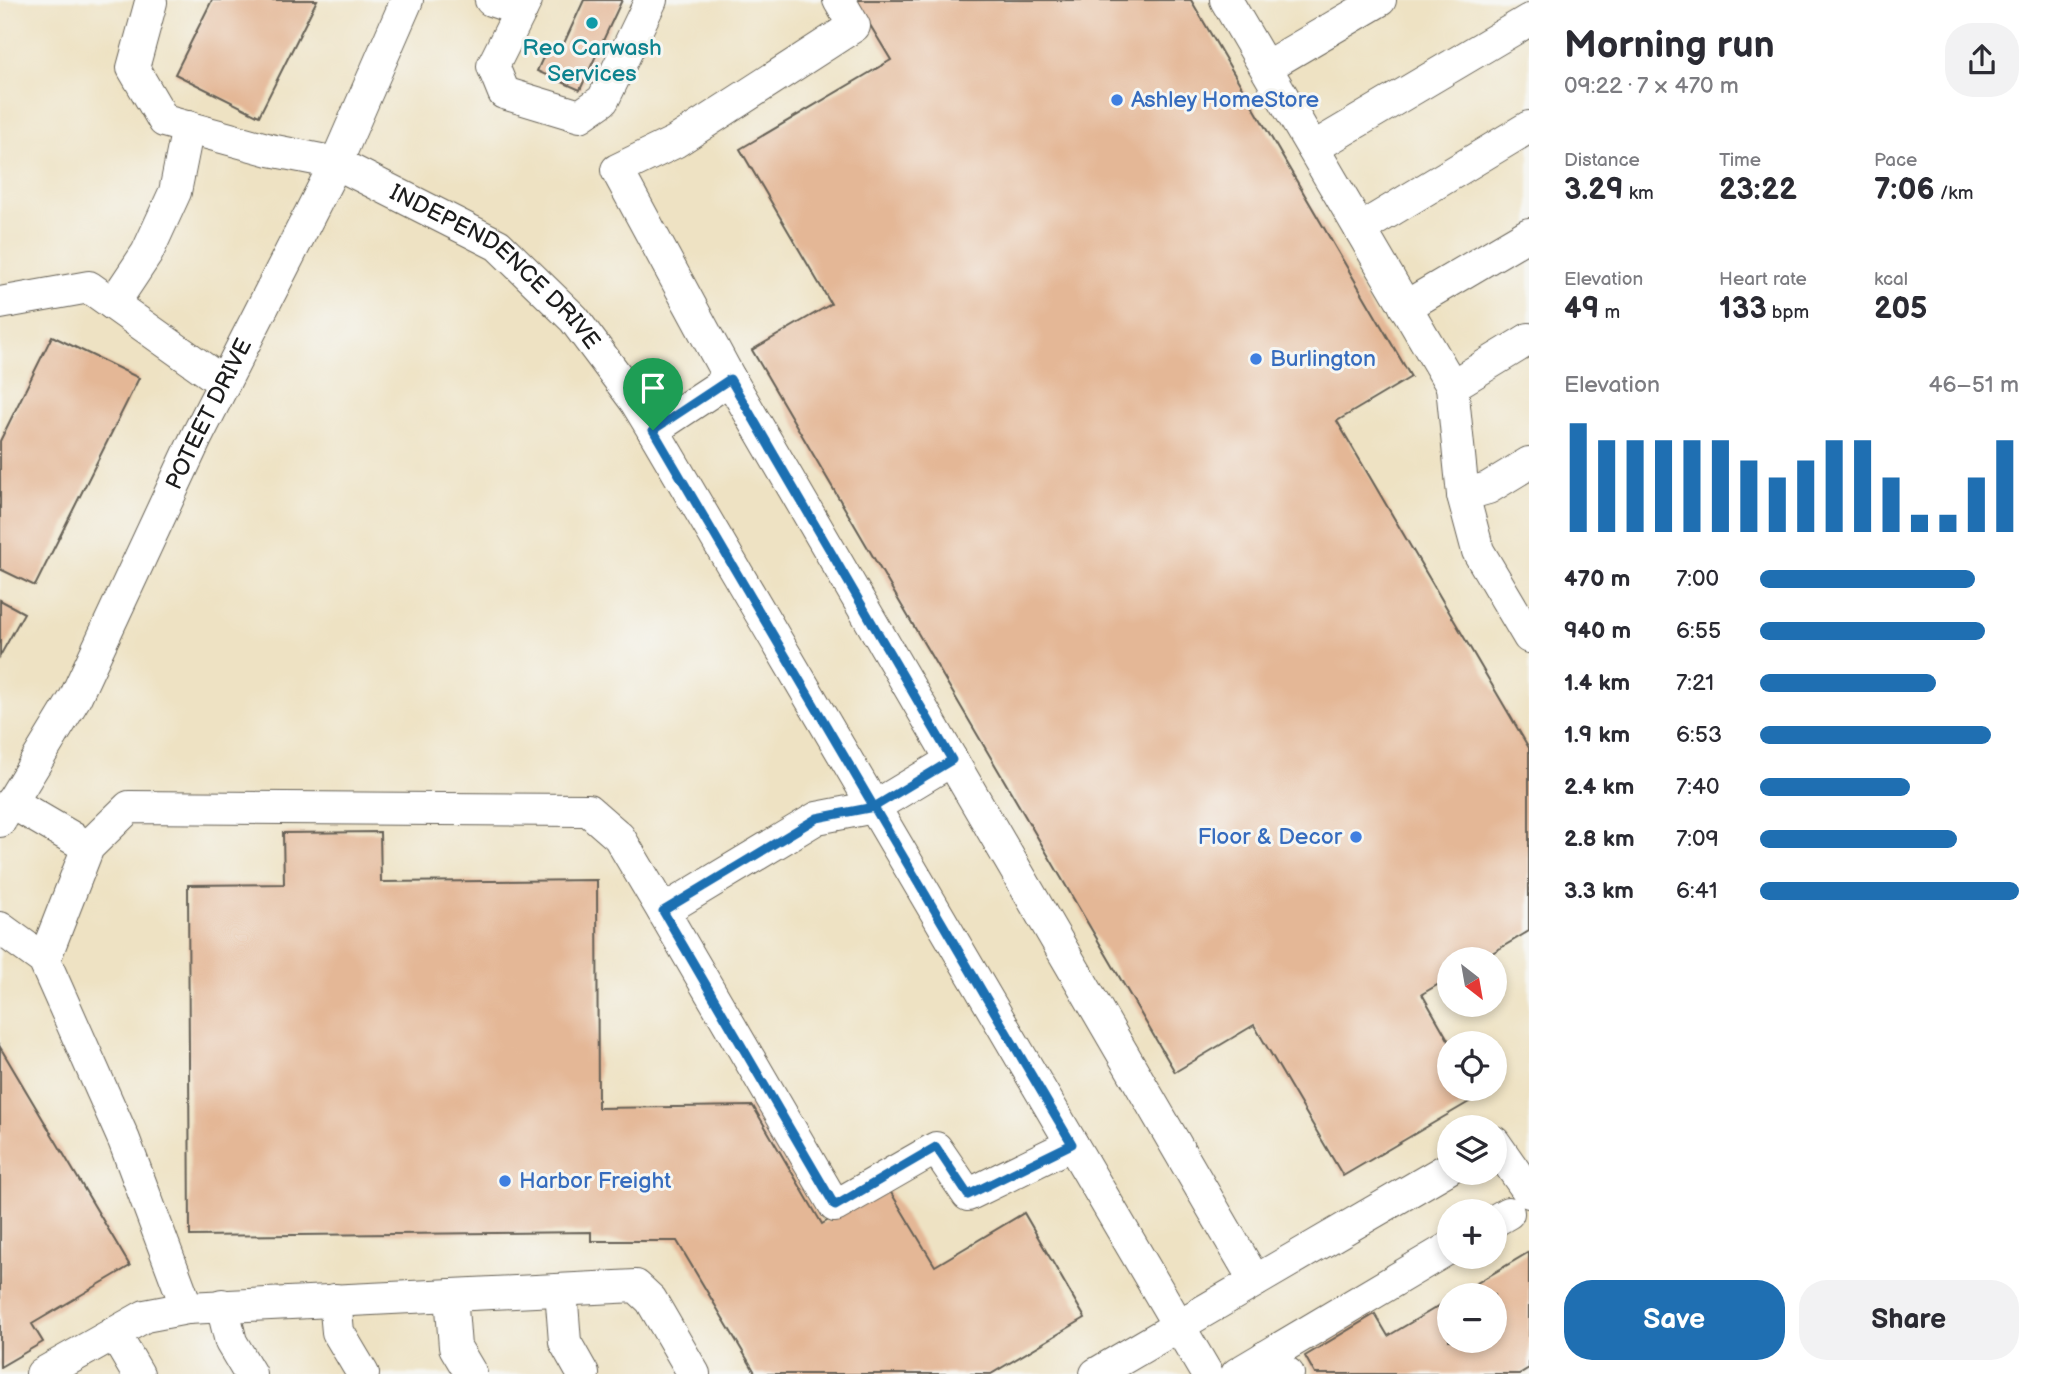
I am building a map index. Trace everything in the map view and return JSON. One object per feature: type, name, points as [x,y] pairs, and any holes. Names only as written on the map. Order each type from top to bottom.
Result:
[{"type":"street","name":"POTEET DRIVE","points":[[6,812],[75,698],[196,438],[336,163],[407,0]]},
{"type":"street","points":[[491,0],[524,5],[493,66],[505,93],[580,116],[603,100],[651,0]]},
{"type":"street","points":[[839,0],[854,26],[675,142],[617,170],[730,379],[1255,1282]]},
{"type":"street","points":[[1226,0],[1451,386],[1463,495],[1478,551],[1518,591],[1529,637]]},
{"type":"street","points":[[1266,67],[1380,0]]},
{"type":"street","name":"INDEPENDENCE DRIVE","points":[[151,1],[133,68],[164,121],[270,150],[336,163],[498,245],[574,319],[636,402],[653,430],[1206,1374]]},
{"type":"street","points":[[1313,148],[1529,20]]},
{"type":"street","points":[[113,304],[147,253],[175,192],[188,127]]},
{"type":"street","points":[[1360,229],[1529,127]]},
{"type":"street","points":[[1405,307],[1529,234]]},
{"type":"street","points":[[0,303],[89,287],[224,383]]},
{"type":"street","points":[[1451,386],[1529,339]]},
{"type":"street","points":[[653,430],[730,379]]},
{"type":"street","points":[[1463,495],[1488,488],[1529,463]]},
{"type":"street","points":[[663,911],[817,818],[874,807],[952,760]]},
{"type":"street","points":[[44,960],[88,847],[129,807],[588,810],[619,837],[835,1206],[936,1147],[968,1195],[1072,1144]]},
{"type":"street","points":[[6,812],[88,847]]},
{"type":"street","points":[[0,928],[44,960],[124,1140],[187,1307]]},
{"type":"street","points":[[1096,1374],[1437,1175]]},
{"type":"street","points":[[1504,1185],[1510,1209]]},
{"type":"street","points":[[1237,1374],[1276,1366],[1437,1256]]},
{"type":"street","points":[[42,1374],[145,1316],[187,1307],[636,1286],[651,1300],[694,1374]]},
{"type":"street","points":[[561,1290],[565,1342],[583,1374]]},
{"type":"street","points":[[451,1295],[455,1347],[471,1374]]},
{"type":"street","points":[[335,1300],[338,1332],[363,1374]]},
{"type":"street","points":[[222,1305],[231,1342],[250,1374]]},
{"type":"street","points":[[114,1333],[138,1374]]},
{"type":"building","points":[[212,0],[317,0],[259,116],[175,74]]},
{"type":"building","name":"Reo Carwash Services","points":[[584,0],[622,0],[580,90],[537,71],[548,46],[560,52]]},
{"type":"building","points":[[855,0],[1191,0],[1411,377],[1337,421],[1529,748],[1529,931],[1502,947],[1437,947],[1437,985],[1422,994],[1443,1031],[1437,1031],[1437,1101],[1471,1101],[1447,1115],[1437,1115],[1437,1121],[1343,1176],[1254,1025],[1175,1072],[752,350],[831,304],[740,149],[891,60]]},
{"type":"building","points":[[52,336],[139,378],[35,586],[0,569],[0,441]]},
{"type":"building","points":[[0,600],[24,613],[0,656]]},
{"type":"building","points":[[380,832],[381,882],[597,880],[598,1108],[753,1106],[822,1224],[887,1186],[935,1266],[1024,1213],[1085,1318],[991,1374],[756,1374],[677,1241],[591,1241],[591,1232],[190,1236],[188,885],[284,884],[283,833]]},
{"type":"building","points":[[0,1047],[130,1266],[32,1324],[43,1342],[0,1367]]},
{"type":"building","points":[[1529,1252],[1529,1368],[1519,1374],[1315,1374],[1305,1356],[1375,1314],[1388,1336],[1437,1307],[1437,1353],[1507,1353],[1507,1283],[1477,1283],[1501,1269],[1507,1269],[1507,1265]]},
{"type":"place","name":"Reo Carwash Services","points":[[592,23]]},
{"type":"place","name":"Ashley HomeStore","points":[[1117,100]]},
{"type":"place","name":"Burlington","points":[[1256,359]]},
{"type":"place","name":"Floor & Decor","points":[[1356,837]]},
{"type":"place","name":"Harbor Freight","points":[[505,1181]]},
{"type":"route","points":[[653,430],[730,379],[952,760],[874,807],[1072,1144],[968,1195],[936,1147],[835,1206],[663,911],[817,818],[874,807],[653,430]]}]
